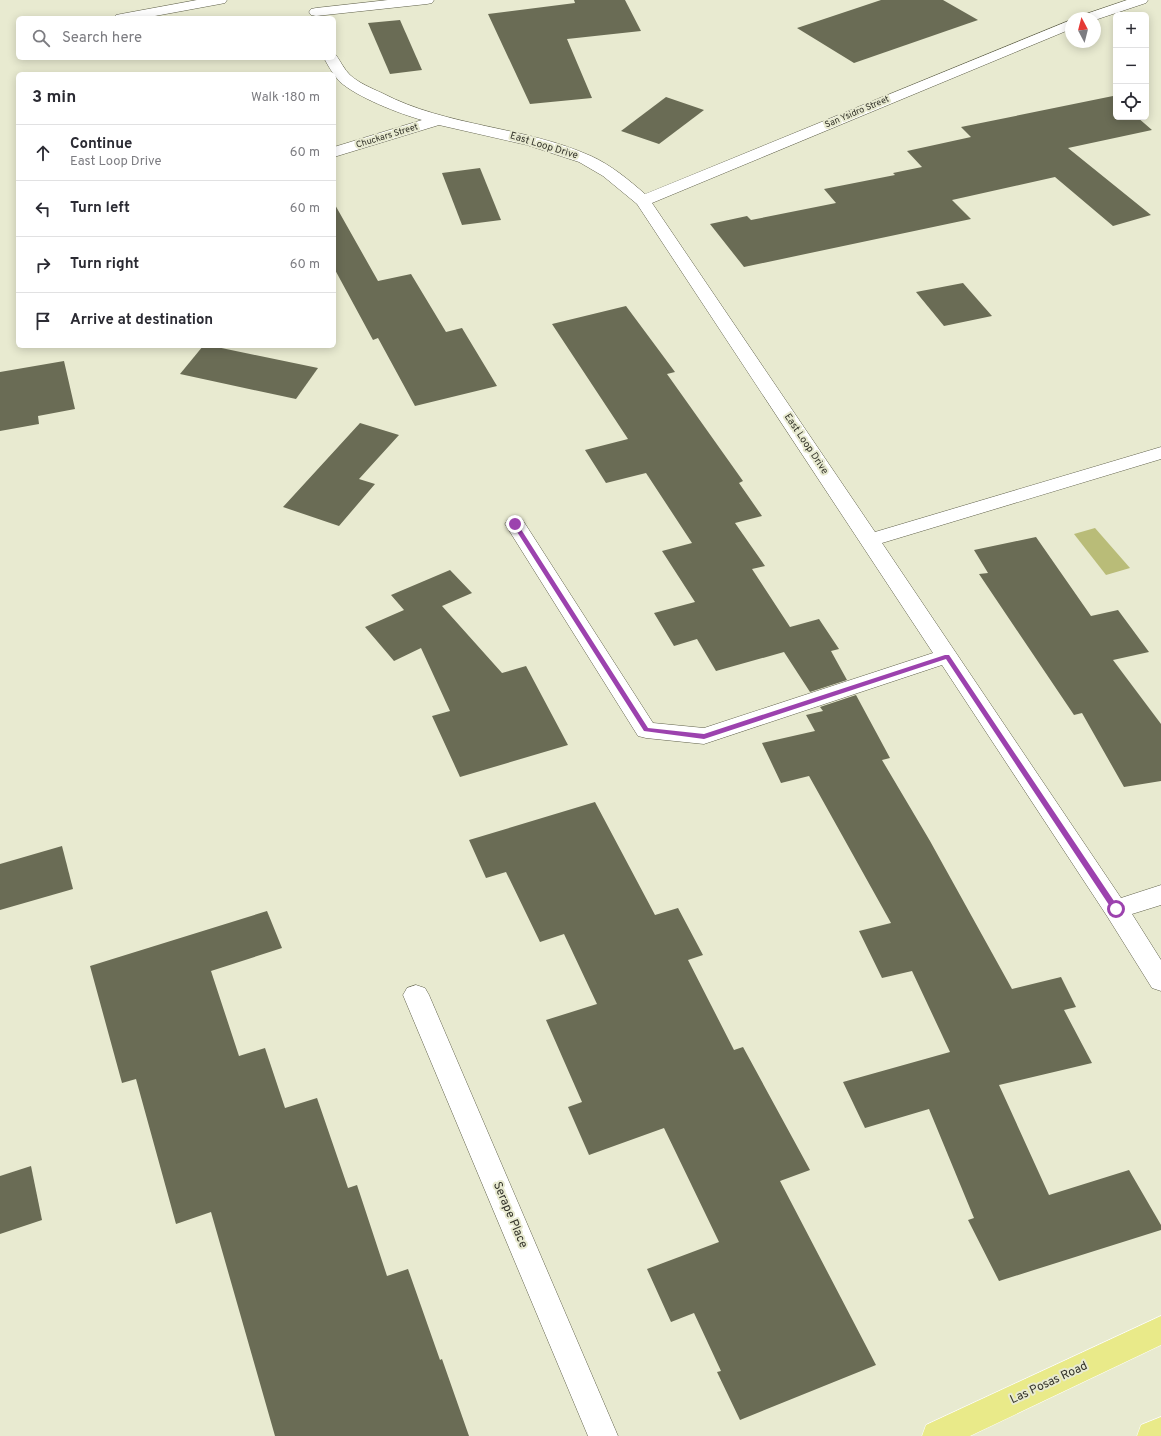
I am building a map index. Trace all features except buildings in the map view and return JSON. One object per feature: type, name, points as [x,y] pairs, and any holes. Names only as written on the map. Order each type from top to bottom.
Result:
[{"type":"main road","name":"Las Posas Road","points":[[937,1436],[1161,1330]]},
{"type":"main road","points":[[1152,1436],[1161,1432]]},
{"type":"street","points":[[132,16],[220,0]]},
{"type":"street","points":[[315,10],[427,0]]},
{"type":"street","points":[[1101,14],[1142,0]]},
{"type":"street","name":"San Ysidro Street","points":[[644,201],[1065,26]]},
{"type":"street","name":"East Loop Drive","points":[[332,60],[346,79],[381,100],[409,111],[440,120],[512,136],[567,152],[585,159],[620,180],[644,201],[1116,909],[1161,981]]},
{"type":"street","name":"Chuckars Street","points":[[336,151],[440,120]]},
{"type":"street","points":[[870,540],[1161,453]]},
{"type":"street","points":[[515,524],[646,730],[704,736],[947,656]]},
{"type":"street","points":[[1116,909],[1161,895]]},
{"type":"street","name":"Serape Place","points":[[416,995],[603,1436]]},
{"type":"shaded area","points":[[1095,528],[1130,568],[1106,575],[1074,534]]},
{"type":"route","points":[[515,524],[646,730],[704,736],[947,656],[1116,909]]}]
